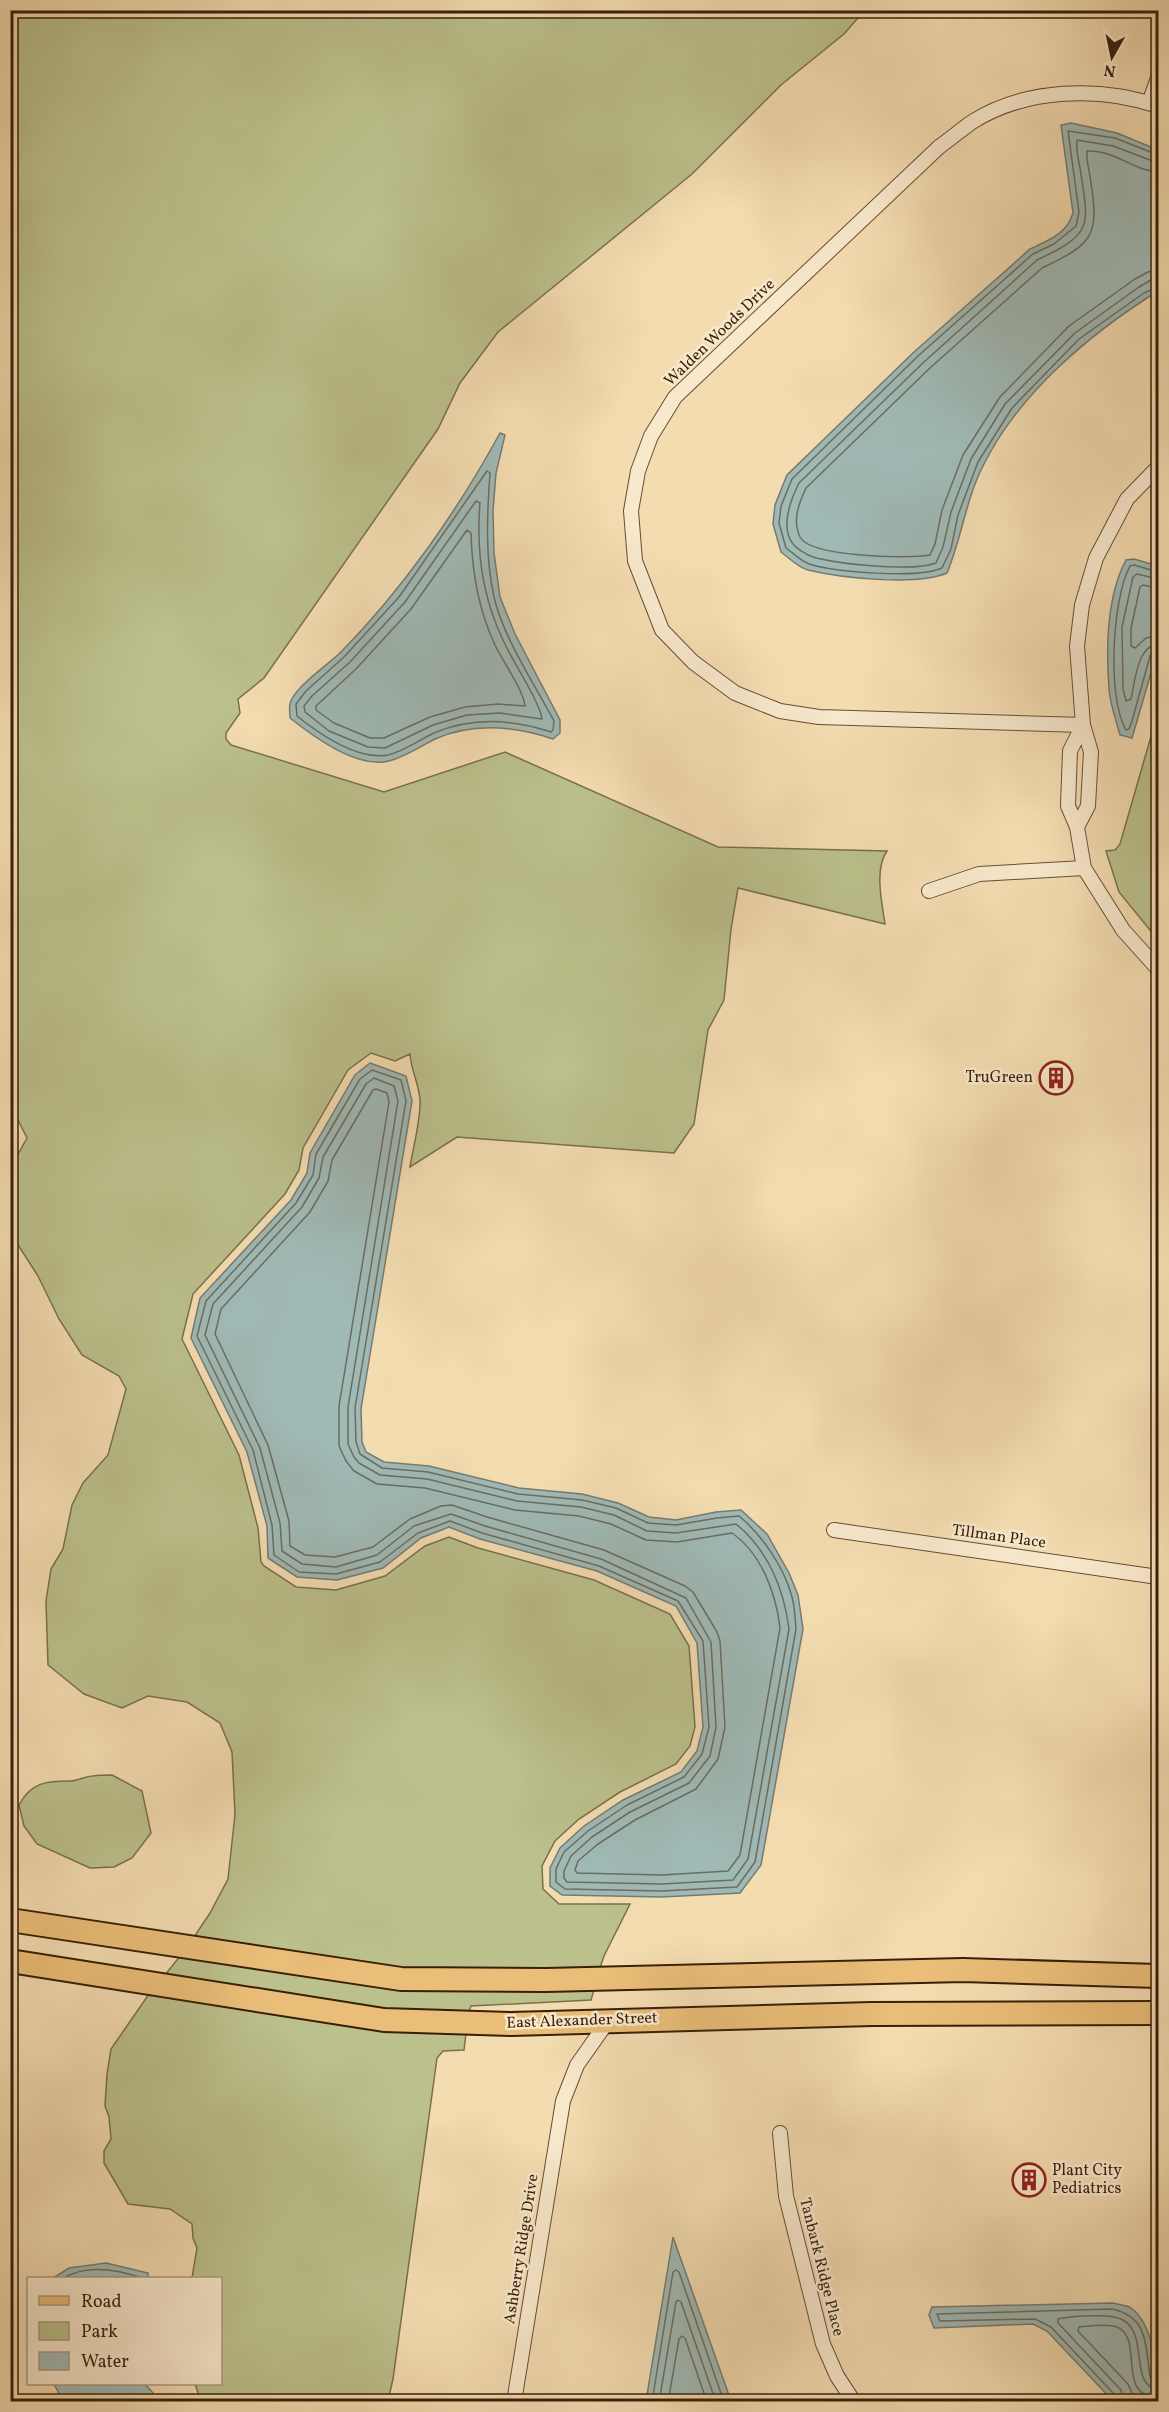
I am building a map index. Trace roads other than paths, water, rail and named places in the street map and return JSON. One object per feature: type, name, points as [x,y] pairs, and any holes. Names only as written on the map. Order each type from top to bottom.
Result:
[{"type":"main road","points":[[10,1920],[401,1979],[546,1980],[963,1970],[1158,1976]]},
{"type":"main road","name":"East Alexander Street","points":[[10,1961],[384,2019],[511,2024],[872,2014],[1158,2013]]},
{"type":"street","points":[[1154,105],[1158,78]]},
{"type":"street","name":"Walden Woods Drive","points":[[1083,726],[819,717],[780,711],[735,693],[693,662],[662,630],[635,561],[632,511],[638,471],[651,436],[675,397],[939,147],[973,122],[1014,103],[1060,93],[1104,94],[1154,105]]},
{"type":"street","points":[[1077,827],[1088,806],[1091,752],[1083,726],[1077,646],[1082,605],[1096,558],[1127,499],[1158,467]]},
{"type":"street","points":[[1083,726],[1070,751],[1068,806],[1077,827],[1084,868],[1123,930],[1158,969]]},
{"type":"street","points":[[928,891],[979,874],[1084,868]]},
{"type":"street","name":"Tillman Place","points":[[834,1530],[1158,1577]]},
{"type":"street","name":"Ashberry Ridge Drive","points":[[514,2402],[563,2101],[577,2065],[608,2021]]},
{"type":"street","name":"Tanbark Ridge Place","points":[[780,2133],[786,2196],[823,2344],[837,2376],[854,2402]]},
{"type":"water","points":[[1071,123],[1117,133],[1158,150],[1158,291],[1083,345],[1059,366],[1017,412],[999,438],[978,477],[947,573],[933,577],[898,580],[839,576],[801,567],[781,552],[773,524],[775,505],[787,475],[914,352],[1030,249],[1062,231],[1073,213],[1061,125]]},
{"type":"water","points":[[500,433],[505,435],[496,473],[493,511],[494,553],[500,597],[515,634],[560,720],[560,733],[553,739],[509,729],[464,730],[435,739],[395,759],[377,762],[363,760],[336,750],[290,718],[293,698],[304,684],[341,652],[386,602],[448,520]]},
{"type":"water","points":[[1134,559],[1158,566],[1158,649],[1132,738],[1120,735],[1110,695],[1108,657],[1109,623],[1114,590],[1126,560]]},
{"type":"water","points":[[370,1063],[406,1076],[412,1101],[361,1409],[362,1442],[366,1452],[384,1462],[429,1466],[519,1488],[582,1494],[618,1503],[649,1517],[676,1520],[716,1512],[741,1510],[767,1534],[789,1573],[798,1595],[803,1629],[761,1865],[740,1893],[662,1897],[562,1895],[550,1886],[550,1868],[560,1848],[584,1826],[623,1800],[681,1772],[697,1751],[703,1727],[697,1643],[676,1606],[597,1571],[480,1539],[449,1527],[421,1538],[383,1568],[337,1580],[297,1577],[268,1558],[267,1526],[247,1452],[191,1338],[200,1298],[291,1200],[307,1173],[310,1153],[355,1075]]},
{"type":"water","points":[[673,2237],[731,2401],[646,2401]]},
{"type":"water","points":[[106,2263],[148,2273],[148,2277],[55,2277],[69,2268]]},
{"type":"water","points":[[1113,2303],[1131,2308],[1145,2326],[1154,2351],[1158,2401],[1113,2401],[1047,2331],[1033,2324],[934,2328],[929,2315],[932,2307]]},
{"type":"water","points":[[55,2385],[146,2385],[160,2401],[63,2401]]},
{"type":"place","name":"TruGreen","points":[[1056,1078]]},
{"type":"place","name":"Plant City Pediatrics","points":[[1029,2180]]}]
